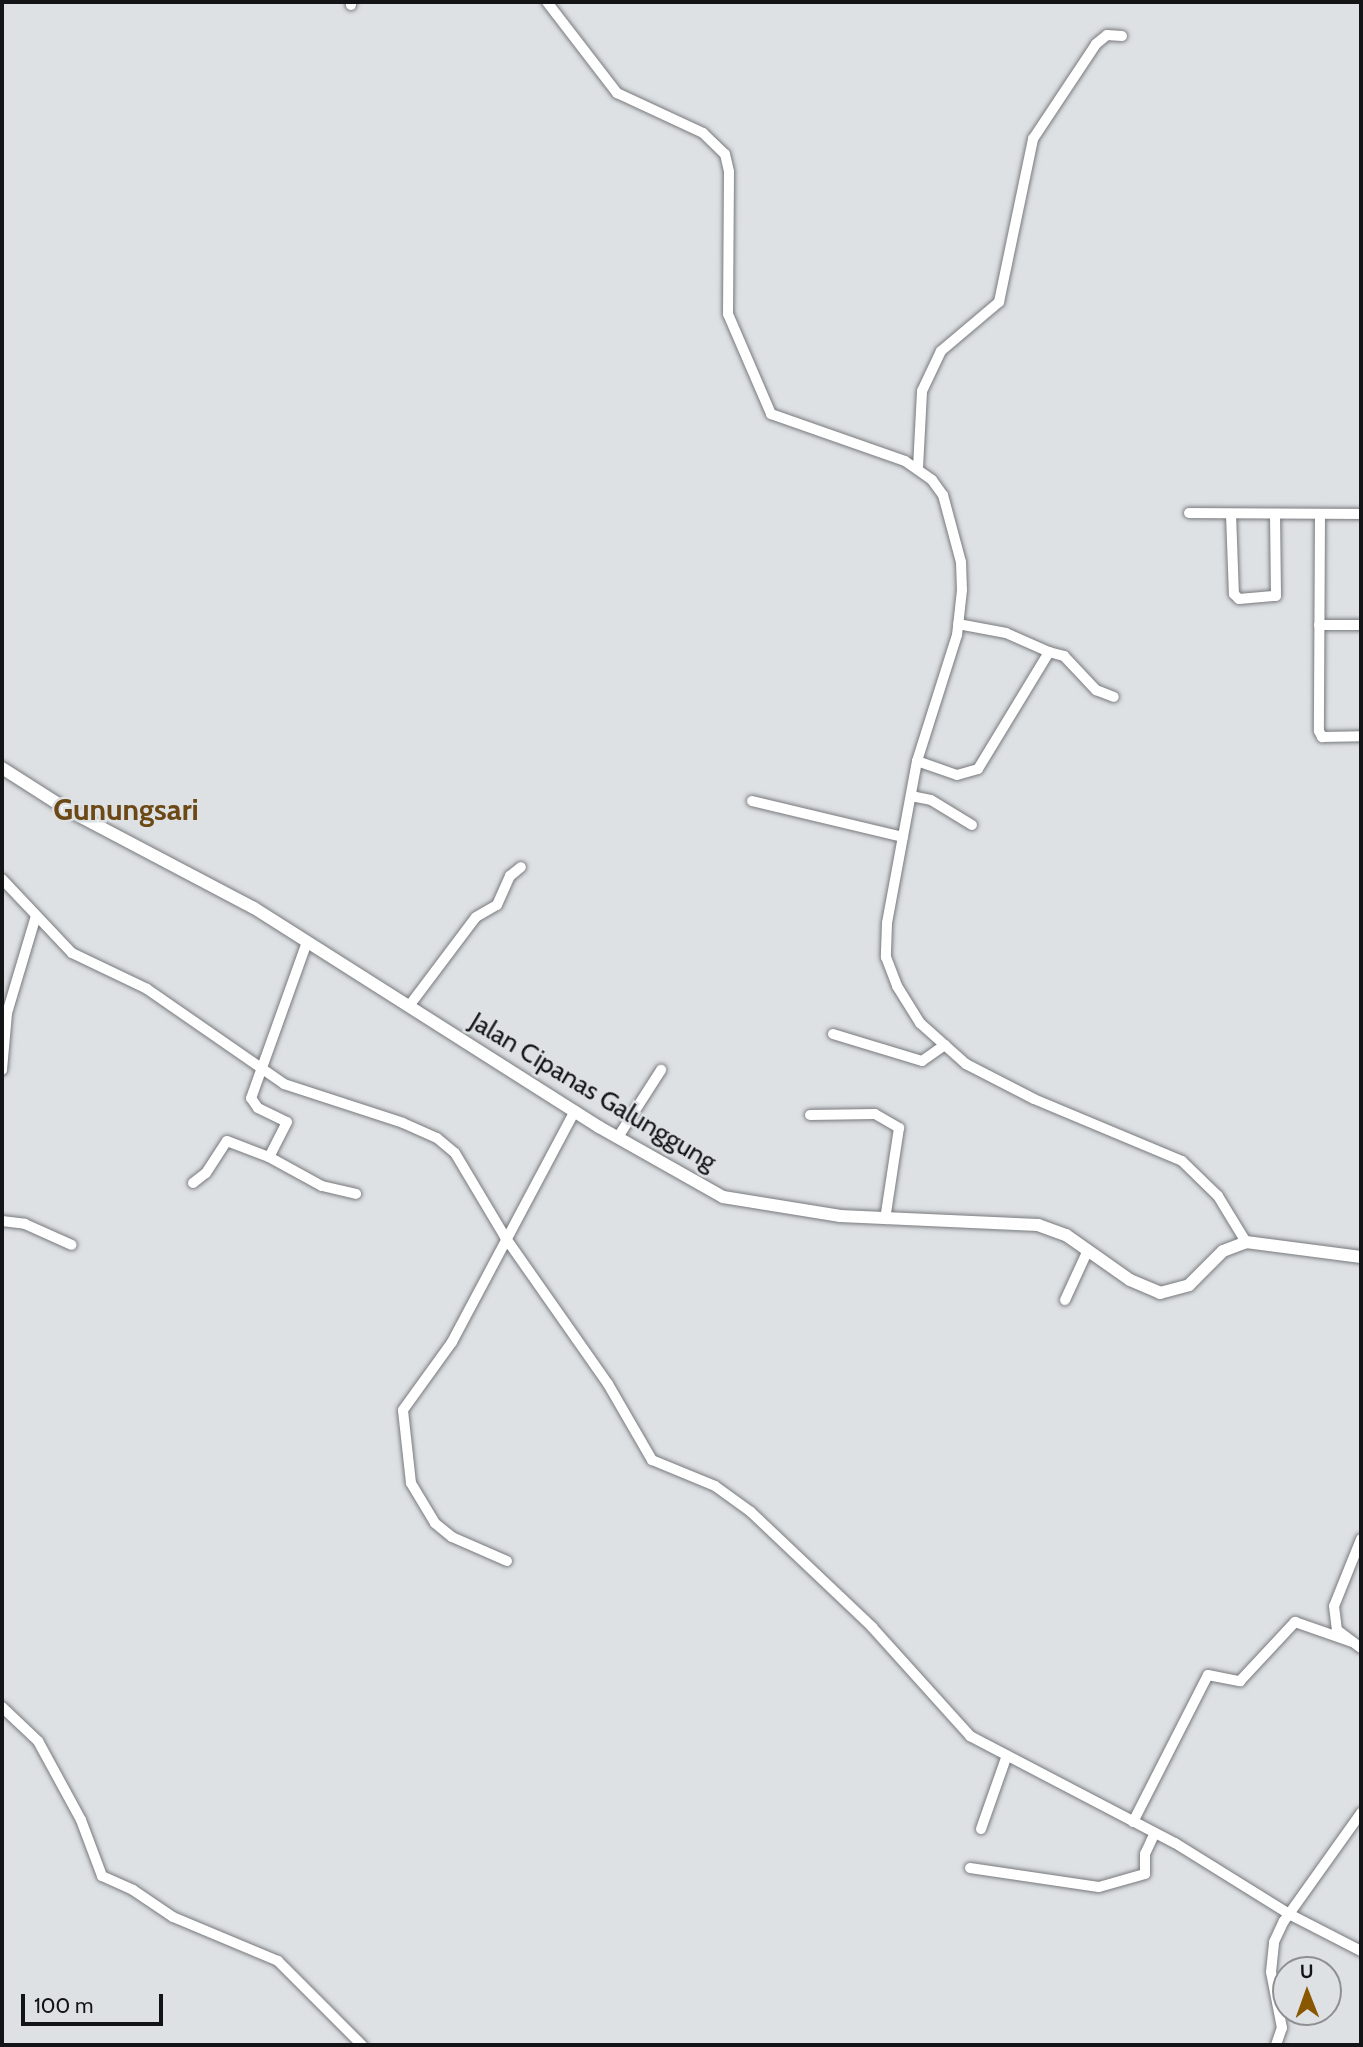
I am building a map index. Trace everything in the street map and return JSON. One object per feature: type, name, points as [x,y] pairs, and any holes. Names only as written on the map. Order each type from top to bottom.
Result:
[{"type":"street","points":[[547,2],[617,93],[703,133],[725,154],[729,172],[728,314],[771,414],[918,468],[943,495],[955,536],[962,590],[958,624],[916,761],[886,957],[897,986],[920,1023],[967,1063],[1034,1099],[1182,1161],[1218,1196],[1246,1242],[1361,1257]]},
{"type":"street","points":[[918,468],[922,391],[941,351],[999,302],[1033,139],[1096,44],[1107,36],[1122,36]]},
{"type":"street","points":[[1189,513],[1361,514]]},
{"type":"street","points":[[1231,514],[1234,594],[1239,599],[1276,596],[1275,514]]},
{"type":"street","points":[[1320,514],[1320,734],[1361,736]]},
{"type":"street","points":[[958,624],[1006,633],[1064,656],[1096,690],[1114,697]]},
{"type":"street","points":[[1319,625],[1361,625]]},
{"type":"street","points":[[916,761],[957,775],[978,769],[1049,652]]},
{"type":"street","name":"Jalan Cipanas Galunggung","points":[[2,768],[66,809],[307,942],[575,1111],[723,1197],[777,1209],[1038,1225],[1066,1235],[1130,1280],[1160,1293],[1189,1285],[1223,1251],[1246,1242]]},
{"type":"street","points":[[911,796],[931,800],[972,825]]},
{"type":"street","points":[[752,801],[903,836]]},
{"type":"street","points":[[409,1006],[475,917],[497,905],[510,876],[521,867]]},
{"type":"street","points":[[2,879],[72,953],[148,989],[307,1095],[438,1138],[455,1153],[505,1237],[608,1384],[652,1460],[715,1486],[751,1512],[872,1627],[970,1736],[1155,1833],[1289,1914],[1361,1951]]},
{"type":"street","points":[[2,1070],[7,1013],[36,916]]},
{"type":"street","points":[[269,1157],[287,1122],[253,1102],[261,1066],[307,942]]},
{"type":"street","points":[[833,1034],[922,1061],[945,1045]]},
{"type":"street","points":[[618,1137],[661,1070]]},
{"type":"street","points":[[507,1560],[452,1537],[435,1523],[411,1483],[402,1416],[408,1396],[452,1342],[505,1237],[575,1111]]},
{"type":"street","points":[[810,1115],[875,1114],[899,1128],[886,1214]]},
{"type":"street","points":[[193,1183],[206,1173],[227,1141],[269,1157],[322,1186],[356,1194]]},
{"type":"street","points":[[2,1221],[24,1224],[72,1245]]},
{"type":"street","points":[[1065,1300],[1088,1251]]},
{"type":"street","points":[[1361,1539],[1334,1606],[1337,1630],[1361,1648]]},
{"type":"street","points":[[1133,1822],[1208,1675],[1240,1681],[1295,1622],[1352,1642]]},
{"type":"street","points":[[2,1707],[38,1741],[81,1820],[102,1877],[133,1890],[173,1917],[278,1961],[362,2045]]},
{"type":"street","points":[[981,1829],[1007,1755]]},
{"type":"street","points":[[1276,2045],[1282,2028],[1271,1956],[1289,1914],[1361,1813]]},
{"type":"street","points":[[970,1868],[1099,1887],[1145,1874],[1145,1852],[1155,1833]]},
{"type":"district","name":"Gunungsari","points":[[126,810]]}]
